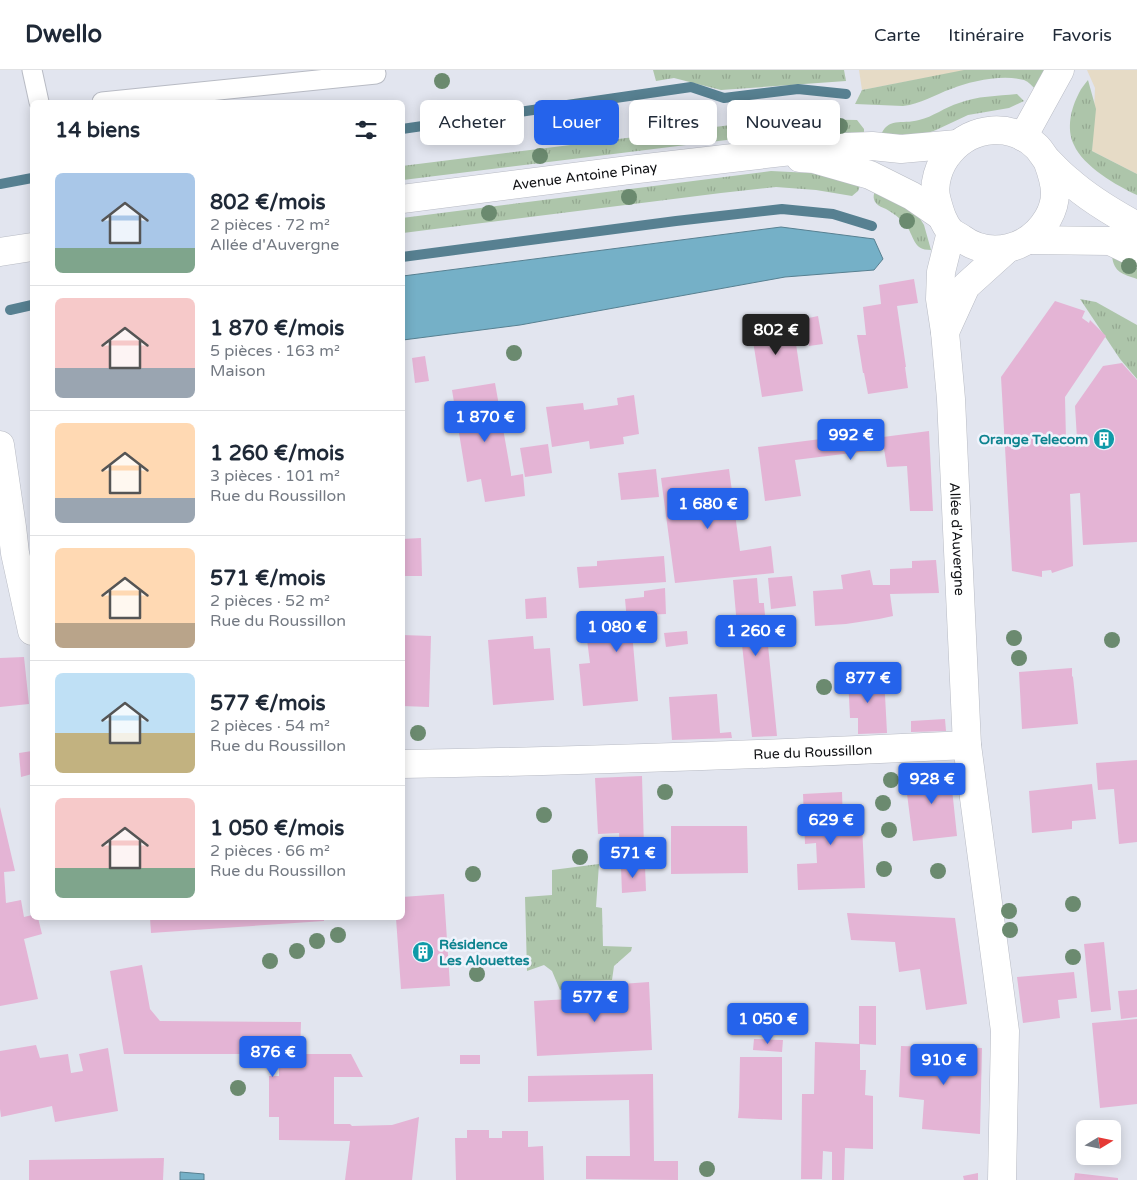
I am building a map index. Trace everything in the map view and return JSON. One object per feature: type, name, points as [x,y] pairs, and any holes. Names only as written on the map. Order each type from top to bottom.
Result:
[{"type":"street","points":[[1024,137],[1060,70]]},
{"type":"street","name":"Avenue Antoine Pinay","points":[[946,224],[936,197],[937,177],[944,159],[957,144],[972,134],[989,130],[1007,131],[1024,137],[1037,147],[1047,160],[1068,180],[1120,217],[1137,226]]},
{"type":"street","name":"Avenue Antoine Pinay","points":[[405,199],[818,148],[872,146],[902,149],[957,144]]},
{"type":"street","name":"Avenue Antoine Pinay","points":[[767,154],[814,159],[870,175],[912,196],[968,244],[987,250],[1018,244],[1110,241],[1137,254]]},
{"type":"street","name":"Avenue Antoine Pinay","points":[[1018,244],[1042,227],[1051,212],[1055,194],[1054,177],[1047,160]]},
{"type":"street","name":"Allée d'Auvergne","points":[[946,224],[940,299],[951,399],[967,745]]},
{"type":"street","name":"Allée d'Auvergne","points":[[945,332],[966,286],[1018,244]]},
{"type":"street","points":[[0,252],[30,247]]},
{"type":"street","points":[[0,444],[15,552],[30,622]]},
{"type":"street","points":[[967,745],[1005,1031],[1002,1180]]},
{"type":"street","name":"Rue du Roussillon","points":[[405,764],[662,758],[967,745]]},
{"type":"lane","points":[[32,70],[39,100]]},
{"type":"lane","points":[[122,100],[376,74],[375,70]]},
{"type":"shaded area","points":[[859,70],[968,70],[862,90]]},
{"type":"shaded area","points":[[1087,70],[1137,70],[1137,174],[1092,151],[1095,88]]},
{"type":"green space","points":[[653,70],[844,70],[846,81],[721,90],[674,78],[656,81]]},
{"type":"green space","points":[[964,70],[1047,70],[1036,90],[1024,80],[997,78],[959,86],[910,105],[855,104],[862,90]]},
{"type":"green space","points":[[1088,80],[1096,109],[1092,151],[1137,174],[1137,195],[1111,181],[1093,168],[1078,153],[1074,145],[1070,132],[1072,112],[1080,91]]},
{"type":"green space","points":[[1017,94],[1024,101],[1009,108],[968,115],[917,137],[880,137],[887,126],[896,122],[924,119],[954,105],[973,99]]},
{"type":"green space","points":[[840,120],[857,120],[864,129],[864,133],[840,134]]},
{"type":"green space","points":[[727,125],[727,140],[717,141],[717,127]]},
{"type":"green space","points":[[629,138],[629,145],[686,145],[405,180],[405,166],[570,145],[619,145],[619,139]]},
{"type":"green space","points":[[771,171],[811,173],[861,183],[858,191],[852,196],[816,190],[776,187],[405,233],[405,218]]},
{"type":"green space","points":[[876,188],[919,217],[924,225],[931,250],[920,248],[903,222],[877,204],[874,197]]},
{"type":"green space","points":[[1112,256],[1137,263],[1137,279],[1120,272],[1113,262]]},
{"type":"green space","points":[[1080,299],[1096,302],[1137,325],[1137,379],[1120,359]]},
{"type":"green space","points":[[599,864],[596,907],[602,908],[603,946],[632,947],[631,951],[614,966],[612,980],[565,981],[565,989],[560,990],[552,971],[544,965],[527,971],[525,897],[552,895],[552,870]]},
{"type":"water","points":[[781,227],[874,239],[883,259],[874,270],[785,277],[520,325],[405,340],[405,276]]},
{"type":"water","points":[[180,1172],[204,1174],[204,1180],[180,1180]]},
{"type":"building","points":[[914,279],[918,303],[897,306],[908,388],[868,394],[857,335],[866,335],[863,307],[881,304],[879,285]]},
{"type":"building","name":"Orange Telecom","points":[[1055,301],[1085,311],[1082,318],[1089,323],[1090,320],[1106,336],[1065,397],[1066,440],[1077,439],[1075,406],[1103,366],[1122,363],[1137,380],[1137,542],[1083,545],[1080,493],[1070,494],[1073,566],[1052,573],[1051,570],[1042,571],[1042,577],[1012,571],[1001,377]]},
{"type":"building","points":[[818,316],[823,344],[809,346],[804,319]]},
{"type":"building","points":[[792,317],[803,391],[762,397],[753,341],[746,343],[744,325]]},
{"type":"building","points":[[425,356],[429,381],[415,383],[412,358]]},
{"type":"building","points":[[495,383],[511,476],[523,474],[525,496],[485,502],[481,479],[467,482],[452,390]]},
{"type":"building","points":[[634,395],[639,434],[623,437],[624,444],[590,449],[589,441],[552,447],[546,407],[583,403],[584,410],[618,405],[617,398]]},
{"type":"building","points":[[881,420],[883,437],[929,431],[933,511],[910,511],[907,466],[887,467],[884,449],[795,460],[801,496],[765,501],[758,447],[860,434],[858,423]]},
{"type":"building","points":[[548,444],[552,473],[525,477],[520,448]]},
{"type":"building","points":[[656,469],[659,497],[621,500],[618,473]]},
{"type":"building","points":[[729,469],[740,551],[771,546],[774,573],[675,583],[661,478]]},
{"type":"building","points":[[421,538],[422,576],[405,576],[405,539]]},
{"type":"building","points":[[664,556],[666,582],[579,588],[577,567],[597,566],[597,561]]},
{"type":"building","points":[[936,560],[939,593],[890,594],[893,616],[846,624],[815,626],[813,591],[843,589],[841,575],[870,570],[873,585],[890,585],[890,569],[912,568],[912,561]]},
{"type":"building","points":[[792,576],[796,606],[771,609],[768,578]]},
{"type":"building","points":[[757,578],[759,603],[764,603],[777,736],[752,737],[740,626],[737,626],[733,580]]},
{"type":"building","points":[[665,588],[666,614],[646,615],[648,631],[632,632],[638,701],[583,706],[579,664],[590,663],[586,619],[607,617],[610,631],[628,632],[625,599],[644,597],[644,591]]},
{"type":"building","points":[[546,597],[547,618],[526,619],[525,599]]},
{"type":"building","points":[[687,631],[688,644],[666,647],[664,633]]},
{"type":"building","points":[[405,635],[431,636],[429,707],[405,706]]},
{"type":"building","points":[[533,636],[534,649],[550,648],[554,700],[493,705],[488,640]]},
{"type":"building","points":[[24,657],[29,704],[0,707],[0,658]]},
{"type":"building","points":[[1072,668],[1078,724],[1022,729],[1019,672]]},
{"type":"building","points":[[884,676],[887,733],[858,734],[858,718],[850,718],[848,677]]},
{"type":"building","points":[[717,694],[720,733],[731,732],[732,738],[672,740],[669,697]]},
{"type":"building","points":[[945,719],[946,731],[911,732],[911,721]]},
{"type":"building","points":[[30,751],[30,775],[21,777],[19,753]]},
{"type":"building","points":[[1137,760],[1137,842],[1119,844],[1114,789],[1098,790],[1096,763]]},
{"type":"building","points":[[945,766],[950,770],[957,836],[913,841],[906,786],[921,785],[919,769]]},
{"type":"building","points":[[642,776],[644,849],[620,851],[619,833],[598,834],[595,778]]},
{"type":"building","points":[[1092,784],[1096,819],[1072,821],[1072,829],[1032,833],[1029,791]]},
{"type":"building","points":[[842,792],[843,825],[862,825],[865,888],[798,890],[797,864],[817,863],[816,843],[805,844],[803,794]]},
{"type":"building","points":[[0,807],[15,871],[4,872],[6,903],[21,900],[24,917],[30,916],[30,920],[38,920],[42,934],[24,939],[38,999],[0,1006]]},
{"type":"building","points":[[671,826],[747,826],[748,873],[671,874]]},
{"type":"building","points":[[645,866],[646,891],[622,893],[621,867]]},
{"type":"building","name":"Résidence Les Alouettes","points":[[444,894],[450,986],[401,989],[396,920],[405,920],[405,897]]},
{"type":"building","points":[[847,913],[955,918],[967,1004],[926,1010],[920,969],[899,972],[895,942],[851,940]]},
{"type":"building","points":[[150,920],[324,920],[324,921],[151,933]]},
{"type":"building","points":[[1104,942],[1111,1010],[1091,1012],[1084,944]]},
{"type":"building","points":[[142,965],[150,1009],[160,1021],[301,1022],[300,1054],[351,1054],[363,1077],[334,1077],[334,1124],[350,1124],[352,1126],[392,1125],[419,1117],[412,1180],[345,1180],[350,1141],[279,1140],[279,1117],[269,1117],[269,1076],[279,1076],[279,1054],[124,1054],[110,971]]},
{"type":"building","points":[[1074,972],[1077,998],[1058,1000],[1060,1018],[1023,1023],[1017,977]]},
{"type":"building","points":[[649,982],[652,1050],[537,1056],[534,1001],[622,996],[621,984]]},
{"type":"building","points":[[1137,989],[1137,1017],[1121,1019],[1118,991]]},
{"type":"building","points":[[859,1006],[876,1006],[876,1045],[860,1044],[860,1070],[866,1070],[865,1095],[873,1096],[873,1149],[845,1148],[844,1180],[832,1180],[832,1152],[823,1151],[822,1179],[801,1179],[802,1094],[814,1094],[815,1042],[859,1044]]},
{"type":"building","points":[[1137,1019],[1137,1104],[1100,1108],[1092,1023]]},
{"type":"building","points":[[754,1039],[783,1040],[782,1052],[753,1050]]},
{"type":"building","points":[[36,1045],[40,1058],[68,1054],[71,1073],[83,1071],[79,1054],[108,1048],[118,1111],[55,1122],[52,1106],[1,1117],[0,1051]]},
{"type":"building","points":[[901,1046],[982,1048],[980,1134],[922,1129],[924,1100],[899,1097]]},
{"type":"building","points":[[460,1055],[480,1055],[480,1064],[460,1064]]},
{"type":"building","points":[[740,1057],[782,1057],[782,1120],[738,1118]]},
{"type":"building","points":[[653,1074],[654,1161],[678,1161],[678,1180],[586,1179],[586,1156],[630,1156],[629,1100],[528,1102],[528,1076]]},
{"type":"building","points":[[467,1130],[489,1130],[489,1138],[502,1138],[502,1131],[528,1131],[528,1147],[543,1146],[544,1180],[456,1180],[455,1138],[467,1138]]},
{"type":"building","points":[[164,1158],[163,1180],[29,1180],[29,1160]]},
{"type":"building","points":[[978,1173],[978,1180],[964,1180],[963,1176]]},
{"type":"building","points":[[1075,1173],[1118,1178],[1118,1180],[1074,1180]]},
{"type":"waterway","points":[[405,129],[691,87],[724,98],[798,89],[846,94]]},
{"type":"waterway","points":[[0,184],[30,178]]},
{"type":"waterway","points":[[405,257],[782,209],[833,214],[872,226]]},
{"type":"waterway","points":[[10,310],[30,305]]},
{"type":"place","name":"Orange Telecom","points":[[1104,439]]},
{"type":"place","name":"Résidence Les Alouettes","points":[[423,952]]}]
